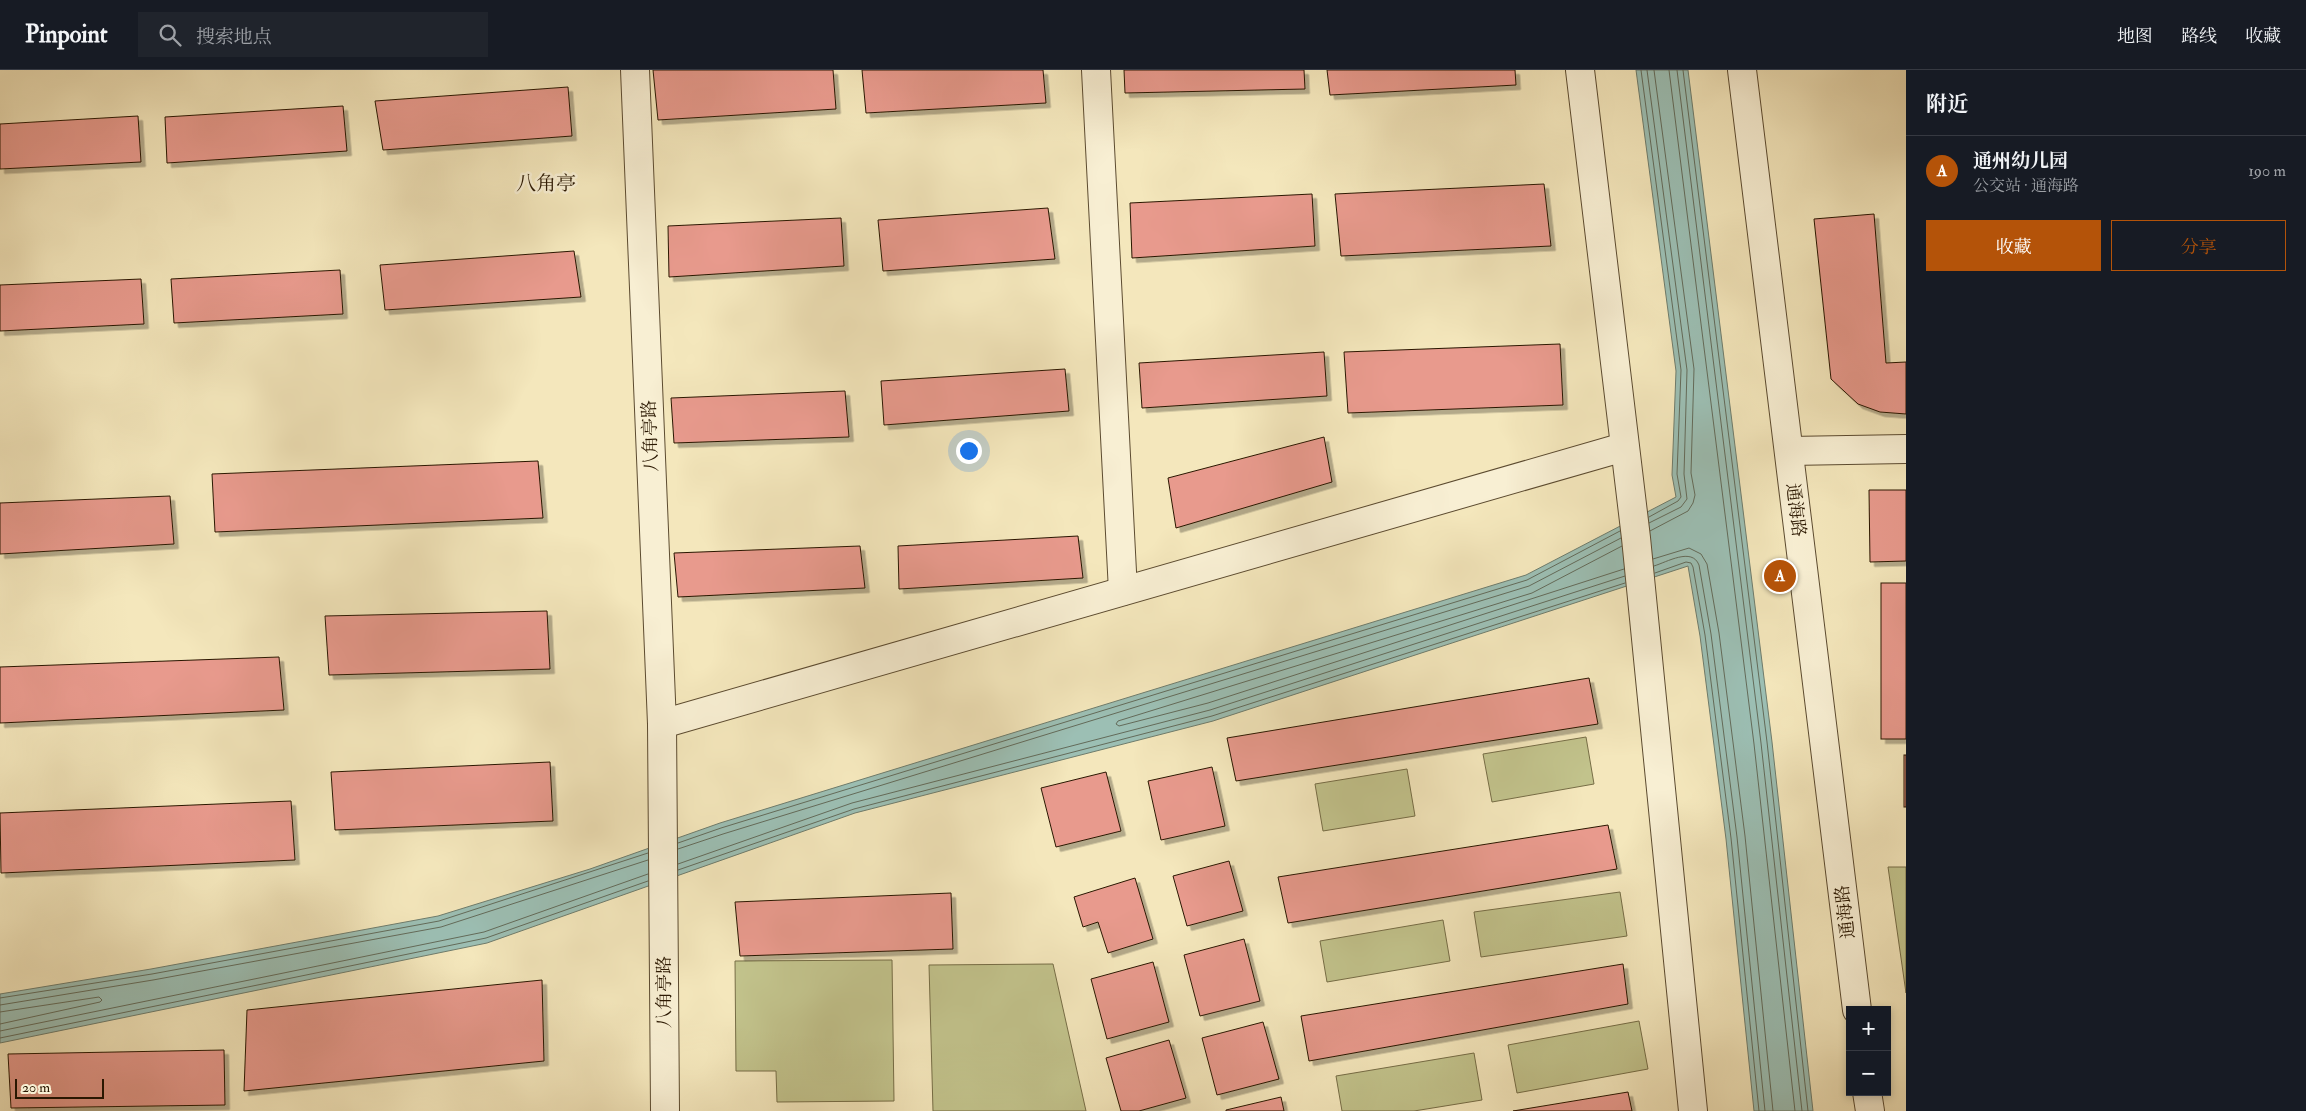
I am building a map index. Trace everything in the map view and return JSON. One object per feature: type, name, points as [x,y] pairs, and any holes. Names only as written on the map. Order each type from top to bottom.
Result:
[{"type":"street","name":"八角亭路","points":[[636,70],[662,724],[665,1111]]},
{"type":"street","points":[[1096,70],[1123,591]]},
{"type":"street","points":[[1580,70],[1636,538],[1693,1111]]},
{"type":"street","name":"通海路","points":[[1742,70],[1857,1006]]},
{"type":"street","points":[[662,724],[1624,447]]},
{"type":"street","points":[[1789,451],[1906,449]]},
{"type":"street","points":[[1868,1096],[1870,1111]]},
{"type":"green space","points":[[1586,737],[1594,784],[1492,802],[1483,754]]},
{"type":"green space","points":[[1407,769],[1415,816],[1323,831],[1315,784]]},
{"type":"green space","points":[[1888,867],[1906,867],[1906,993]]},
{"type":"green space","points":[[1620,892],[1627,936],[1481,957],[1474,912]]},
{"type":"green space","points":[[1443,920],[1450,961],[1327,982],[1320,941]]},
{"type":"green space","points":[[892,960],[894,1101],[777,1102],[776,1071],[736,1071],[735,961]]},
{"type":"green space","points":[[1053,964],[1086,1111],[933,1111],[929,965]]},
{"type":"green space","points":[[1639,1021],[1648,1069],[1517,1093],[1508,1045]]},
{"type":"green space","points":[[1474,1053],[1482,1100],[1414,1111],[1342,1111],[1336,1076]]},
{"type":"water","points":[[1636,70],[1688,70],[1772,742],[1813,1111],[1754,1111],[1726,839],[1700,636],[1688,566],[1213,721],[855,813],[487,943],[0,1043],[0,994],[151,969],[438,916],[590,869],[720,823],[1526,575],[1676,497],[1672,475],[1676,371]]},
{"type":"building","points":[[653,70],[833,70],[836,109],[658,120]]},
{"type":"building","points":[[862,70],[1043,70],[1046,103],[866,113]]},
{"type":"building","points":[[1124,70],[1304,70],[1305,89],[1125,93]]},
{"type":"building","points":[[1327,70],[1515,70],[1516,85],[1330,95]]},
{"type":"building","points":[[568,87],[572,136],[383,150],[375,101]]},
{"type":"building","points":[[343,106],[347,151],[167,163],[165,117]]},
{"type":"building","points":[[138,116],[141,162],[0,169],[0,124]]},
{"type":"building","points":[[1544,184],[1551,246],[1341,256],[1335,194]]},
{"type":"building","points":[[1312,194],[1315,246],[1132,258],[1130,203]]},
{"type":"building","points":[[1048,208],[1055,259],[883,271],[878,220]]},
{"type":"building","points":[[1874,214],[1886,363],[1906,362],[1906,414],[1880,412],[1858,404],[1831,379],[1814,219]]},
{"type":"building","points":[[841,218],[844,266],[669,277],[668,226]]},
{"type":"building","points":[[574,251],[581,297],[385,310],[380,265]]},
{"type":"building","points":[[340,270],[343,314],[174,323],[171,279]]},
{"type":"building","points":[[141,279],[144,324],[0,331],[0,285]]},
{"type":"building","points":[[1560,344],[1563,405],[1348,413],[1344,352]]},
{"type":"building","points":[[1324,352],[1327,396],[1142,408],[1139,363]]},
{"type":"building","points":[[1065,369],[1069,411],[884,425],[881,381]]},
{"type":"building","points":[[845,391],[849,437],[674,443],[671,398]]},
{"type":"building","points":[[1324,437],[1332,482],[1176,528],[1168,478]]},
{"type":"building","points":[[538,461],[543,518],[215,532],[212,474]]},
{"type":"building","points":[[1869,490],[1906,490],[1906,561],[1870,562]]},
{"type":"building","points":[[170,496],[174,544],[0,554],[0,503]]},
{"type":"building","points":[[1078,536],[1083,578],[899,589],[898,546]]},
{"type":"building","points":[[860,546],[865,588],[678,597],[674,553]]},
{"type":"building","points":[[1881,583],[1906,583],[1906,739],[1881,739]]},
{"type":"building","points":[[547,611],[550,669],[329,675],[325,616]]},
{"type":"building","points":[[279,657],[284,710],[0,723],[0,667]]},
{"type":"building","points":[[1589,678],[1598,724],[1236,781],[1227,738]]},
{"type":"building","points":[[1904,755],[1906,755],[1906,807],[1904,807]]},
{"type":"building","points":[[550,762],[553,821],[335,830],[331,772]]},
{"type":"building","points":[[1212,767],[1225,826],[1161,840],[1148,781]]},
{"type":"building","points":[[1106,772],[1121,831],[1056,847],[1041,788]]},
{"type":"building","points":[[291,801],[295,860],[1,873],[0,813]]},
{"type":"building","points":[[1608,825],[1617,869],[1288,923],[1278,877]]},
{"type":"building","points":[[1229,861],[1243,911],[1187,926],[1173,876]]},
{"type":"building","points":[[1135,878],[1153,939],[1108,953],[1098,922],[1083,927],[1074,897]]},
{"type":"building","points":[[951,893],[953,949],[740,956],[735,902]]},
{"type":"building","points":[[1244,939],[1260,1001],[1200,1016],[1184,955]]},
{"type":"building","points":[[1153,962],[1169,1022],[1107,1039],[1091,979]]},
{"type":"building","points":[[1623,964],[1628,1004],[1309,1061],[1301,1016]]},
{"type":"building","points":[[542,980],[544,1061],[244,1091],[247,1010]]},
{"type":"building","points":[[1263,1022],[1279,1079],[1217,1095],[1202,1038]]},
{"type":"building","points":[[1169,1040],[1186,1098],[1139,1111],[1121,1111],[1106,1058]]},
{"type":"building","points":[[224,1050],[225,1105],[11,1108],[8,1054]]},
{"type":"building","points":[[1628,1092],[1632,1111],[1513,1111]]},
{"type":"building","points":[[1281,1097],[1284,1111],[1226,1111],[1226,1110]]},
{"type":"place","name":"通州幼儿园","points":[[1780,576]]},
{"type":"district","name":"八角亭","points":[[546,183]]}]
